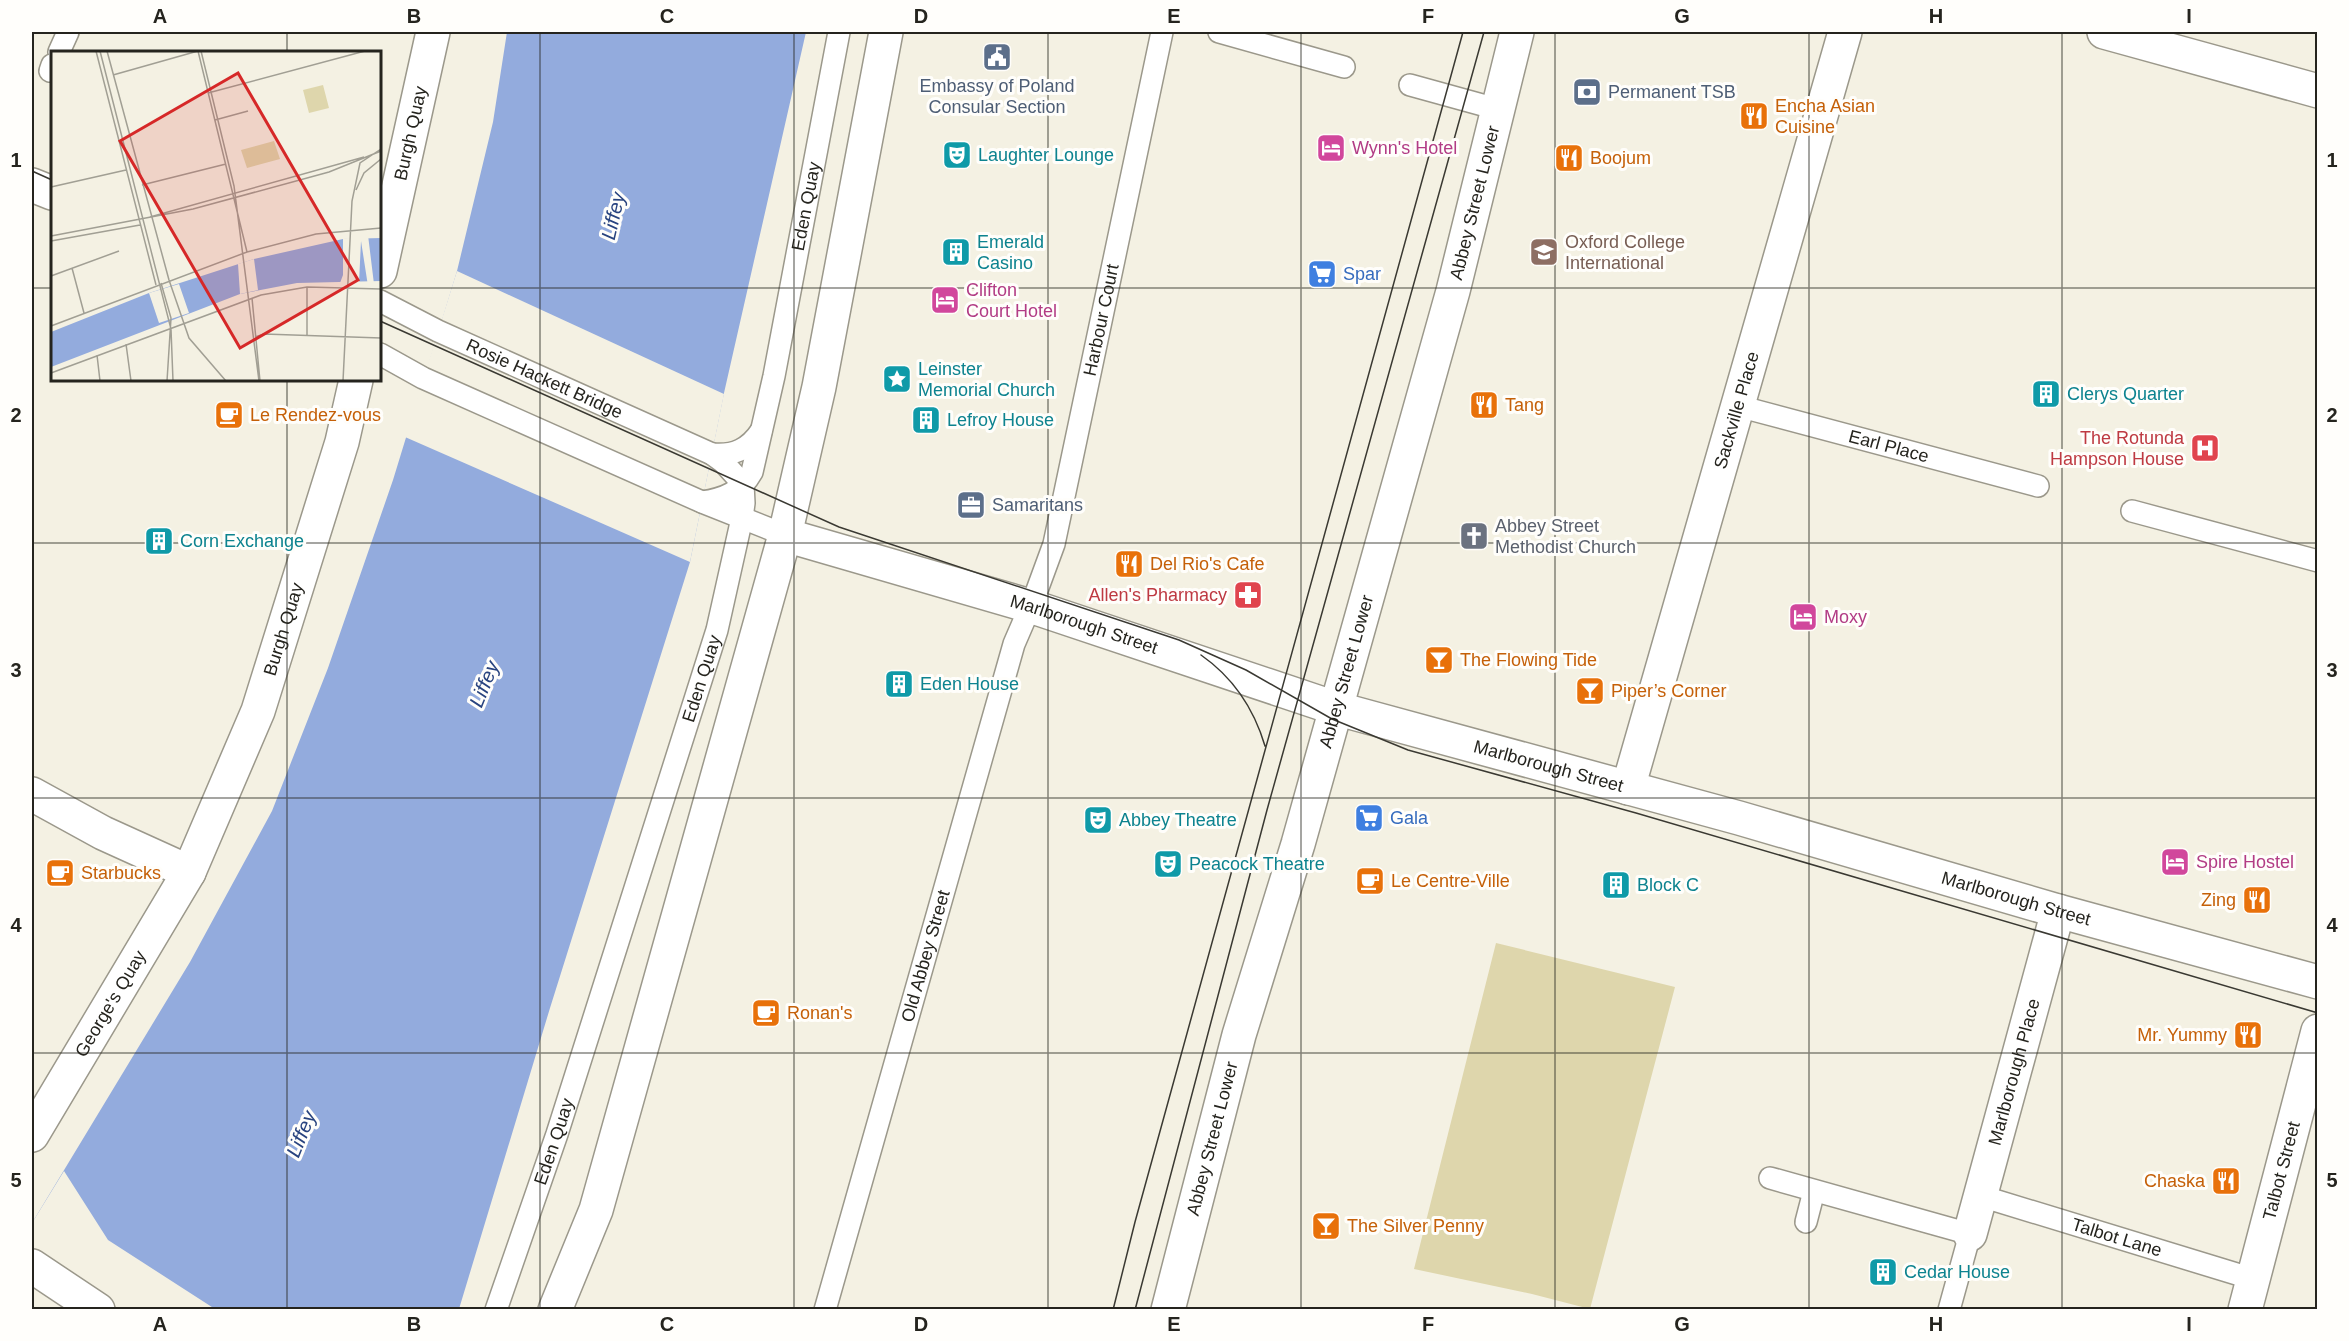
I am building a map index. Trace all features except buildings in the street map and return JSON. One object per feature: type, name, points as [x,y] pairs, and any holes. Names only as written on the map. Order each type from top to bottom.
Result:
[{"type":"street","name":"Burgh Quay","points":[[381,267],[434,32]]},
{"type":"street","points":[[555,1310],[596,1210],[785,534],[819,387],[886,32]]},
{"type":"street","name":"Abbey Street Lower","points":[[1168,1310],[1239,1035],[1298,844],[1453,291],[1517,32]]},
{"type":"street","name":"Sackville Place","points":[[1628,788],[1845,32]]},
{"type":"street","points":[[2104,32],[2318,91]]},
{"type":"street","points":[[32,185],[51,193]]},
{"type":"street","name":"Burgh Quay","points":[[189,872],[258,711],[342,442],[356,381]]},
{"type":"street","name":"Marlborough Street","points":[[785,534],[1030,606],[1335,708],[2318,982]]},
{"type":"street","points":[[32,794],[104,833],[189,872]]},
{"type":"street","name":"George's Quay","points":[[32,1135],[189,872]]},
{"type":"street","name":"Marlborough Place","points":[[1970,1234],[2058,911]]},
{"type":"street","name":"Talbot Street","points":[[2249,1294],[2318,1031]]},
{"type":"street","points":[[32,1266],[98,1310]]},
{"type":"lane","points":[[59,51],[68,32]]},
{"type":"lane","name":"Eden Quay","points":[[496,1310],[554,1144],[714,641],[742,519],[743,484],[752,472],[762,430],[839,32]]},
{"type":"lane","name":"Harbour Court","points":[[1030,606],[1054,544],[1162,32]]},
{"type":"lane","points":[[1219,32],[1344,67]]},
{"type":"lane","points":[[1410,85],[1497,109]]},
{"type":"lane","name":"Rosie Hackett Bridge","points":[[381,301],[438,330],[711,454],[723,462],[743,484]]},
{"type":"lane","points":[[381,355],[423,378],[702,502],[785,534]]},
{"type":"lane","name":"Earl Place","points":[[1738,406],[2038,486]]},
{"type":"lane","points":[[711,454],[734,453],[746,448],[762,430]]},
{"type":"lane","points":[[702,502],[723,498],[743,484]]},
{"type":"lane","points":[[2132,511],[2318,561]]},
{"type":"lane","name":"Old Abbey Street","points":[[825,1310],[1014,644],[1030,606]]},
{"type":"lane","points":[[1770,1178],[1970,1234],[1949,1310]]},
{"type":"lane","points":[[1806,1222],[1814,1191]]},
{"type":"lane","name":"Talbot Lane","points":[[1981,1196],[2249,1294]]},
{"type":"shaded area","points":[[1496,943],[1675,987],[1590,1309],[1414,1269]]},
{"type":"water","name":"Liffey","points":[[507,32],[806,32],[724,393],[690,562],[550,1008],[459,1309],[32,1309],[32,1223],[190,962],[272,811],[328,668],[393,480],[457,271],[493,122]]},
{"type":"pier","points":[[457,271],[724,394],[690,562],[405,437]]},
{"type":"pier","points":[[64,1171],[108,1240],[215,1309],[32,1310],[32,1223]]},
{"type":"tram line","points":[[1113,1310],[1135,1222],[1463,32]]},
{"type":"tram line","points":[[1135,1310],[1267,810],[1484,32]]},
{"type":"tram line","points":[[32,171],[51,180]]},
{"type":"tram line","points":[[381,321],[839,527],[1179,640],[1246,670],[1332,719],[1408,750],[1636,813],[2318,1013]]},
{"type":"tram line","points":[[1201,655],[1213,664],[1241,695],[1255,719],[1265,746]]},
{"type":"place","name":"Embassy of Poland Consular Section","points":[[997,57]]},
{"type":"place","name":"Permanent TSB","points":[[1587,92]]},
{"type":"place","name":"Encha Asian Cuisine","points":[[1754,116]]},
{"type":"place","name":"Wynn's Hotel","points":[[1331,148]]},
{"type":"place","name":"Laughter Lounge","points":[[957,155]]},
{"type":"place","name":"Boojum","points":[[1569,158]]},
{"type":"place","name":"Emerald Casino","points":[[956,252]]},
{"type":"place","name":"Oxford College International","points":[[1544,252]]},
{"type":"place","name":"Spar","points":[[1322,274]]},
{"type":"place","name":"Clifton Court Hotel","points":[[945,300]]},
{"type":"place","name":"Leinster Memorial Church","points":[[897,379]]},
{"type":"place","name":"Clerys Quarter","points":[[2046,394]]},
{"type":"place","name":"Tang","points":[[1484,405]]},
{"type":"place","name":"Le Rendez-vous","points":[[229,415]]},
{"type":"place","name":"Lefroy House","points":[[926,420]]},
{"type":"place","name":"The Rotunda Hampson House","points":[[2205,448]]},
{"type":"place","name":"Samaritans","points":[[971,505]]},
{"type":"place","name":"Abbey Street Methodist Church","points":[[1474,536]]},
{"type":"place","name":"Corn Exchange","points":[[159,541]]},
{"type":"place","name":"Del Rio's Cafe","points":[[1129,564]]},
{"type":"place","name":"Allen's Pharmacy","points":[[1248,595]]},
{"type":"place","name":"Moxy","points":[[1803,617]]},
{"type":"place","name":"The Flowing Tide","points":[[1439,660]]},
{"type":"place","name":"Eden House","points":[[899,684]]},
{"type":"place","name":"Piper’s Corner","points":[[1590,691]]},
{"type":"place","name":"Gala","points":[[1369,818]]},
{"type":"place","name":"Abbey Theatre","points":[[1098,820]]},
{"type":"place","name":"Spire Hostel","points":[[2175,862]]},
{"type":"place","name":"Peacock Theatre","points":[[1168,864]]},
{"type":"place","name":"Starbucks","points":[[60,873]]},
{"type":"place","name":"Le Centre-Ville","points":[[1370,881]]},
{"type":"place","name":"Block C","points":[[1616,885]]},
{"type":"place","name":"Zing","points":[[2257,900]]},
{"type":"place","name":"Ronan's","points":[[766,1013]]},
{"type":"place","name":"Mr. Yummy","points":[[2248,1035]]},
{"type":"place","name":"Chaska","points":[[2226,1181]]},
{"type":"place","name":"The Silver Penny","points":[[1326,1226]]},
{"type":"place","name":"Cedar House","points":[[1883,1272]]}]
